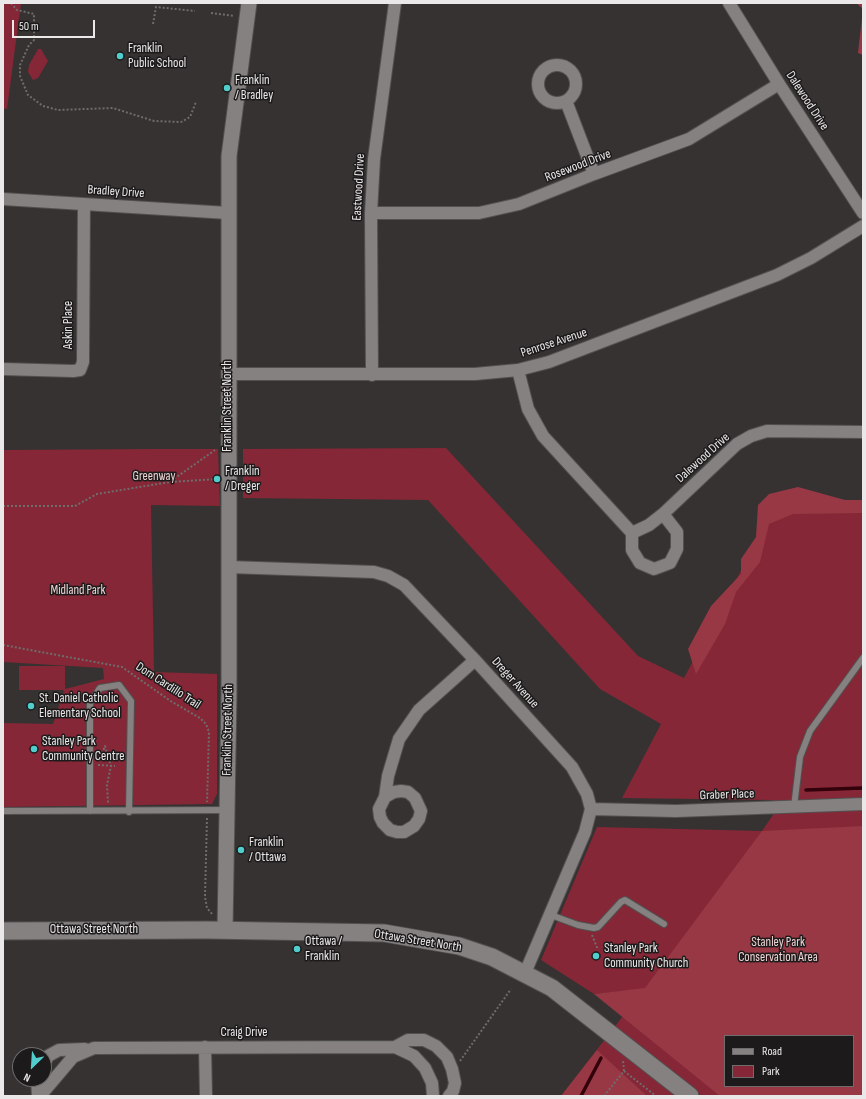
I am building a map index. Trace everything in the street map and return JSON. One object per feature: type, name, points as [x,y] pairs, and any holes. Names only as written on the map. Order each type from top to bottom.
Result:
[{"type":"main road","name":"Ottawa Street North","points":[[3,931],[225,930],[384,933],[459,946],[492,957],[552,988],[690,1096]]},
{"type":"street","name":"Franklin Street North","points":[[225,930],[228,810],[229,156],[249,3]]},
{"type":"street","name":"Eastwood Drive","points":[[372,375],[370,213],[374,159],[395,3]]},
{"type":"street","name":"Dalewood Drive","points":[[729,3],[779,84],[863,213]]},
{"type":"street","name":"Rosewood Drive","points":[[370,213],[479,213],[519,204],[594,174],[690,139],[779,84]]},
{"type":"street","points":[[566,101],[594,174]]},
{"type":"street","name":"Bradley Drive","points":[[3,199],[228,213]]},
{"type":"street","name":"Askin Place","points":[[3,369],[80,370],[83,362],[84,204]]},
{"type":"street","name":"Penrose Avenue","points":[[228,374],[475,374],[518,370],[548,362],[777,275],[811,258],[863,226]]},
{"type":"street","points":[[518,370],[528,409],[543,436],[632,533],[632,550],[640,563],[654,569],[670,563],[677,550],[677,532],[663,514]]},
{"type":"street","name":"Dalewood Drive","points":[[632,533],[649,525],[663,514],[737,444],[751,436],[767,432],[863,432]]},
{"type":"street","name":"Dreger Avenue","points":[[229,567],[374,572],[388,576],[404,585],[475,660],[572,767],[587,794],[591,809]]},
{"type":"street","points":[[385,797],[388,776],[399,739],[419,710],[475,660]]},
{"type":"street","name":"Graber Place","points":[[591,809],[676,811],[863,804]]},
{"type":"street","points":[[525,973],[551,915],[585,832],[591,809]]},
{"type":"street","name":"Craig Drive","points":[[395,1047],[408,1040],[424,1040],[436,1046],[447,1056],[452,1069],[455,1083],[453,1091],[449,1096]]},
{"type":"street","points":[[205,1047],[206,1096]]},
{"type":"street","name":"Craig Drive","points":[[52,1054],[59,1050],[94,1048],[395,1047],[414,1056],[425,1068],[432,1083],[433,1096]]},
{"type":"street","name":"Craig Drive","points":[[39,1096],[73,1057],[94,1048]]},
{"type":"lane","points":[[794,807],[800,757],[810,731],[863,658]]},
{"type":"lane","points":[[90,811],[90,703],[100,688],[118,686],[131,701],[129,812]]},
{"type":"lane","points":[[3,811],[129,812],[228,810]]},
{"type":"lane","points":[[551,915],[591,928],[598,927],[621,902],[625,900],[664,924]]},
{"type":"path","points":[[11,3],[17,10],[34,14],[34,40],[29,45],[20,65],[20,76],[28,95],[43,106],[58,110],[113,108],[154,121],[181,122],[190,117],[196,102]]},
{"type":"path","points":[[154,24],[156,7],[195,11]]},
{"type":"path","points":[[211,13],[234,16]]},
{"type":"path","points":[[170,482],[215,450]]},
{"type":"path","points":[[3,506],[75,506],[97,494],[170,482],[229,479]]},
{"type":"path","name":"Dom Cardillo Trail","points":[[3,645],[122,667],[172,702],[200,718],[206,724],[208,732],[205,897],[207,908],[225,930]]},
{"type":"path","points":[[108,811],[107,785],[111,766],[105,746],[97,765],[111,766],[115,766]]},
{"type":"path","points":[[591,928],[593,941],[598,950]]},
{"type":"path","points":[[452,1069],[462,1060],[511,988]]},
{"type":"path","points":[[604,1096],[624,1071],[656,1096]]},
{"type":"green space","points":[[3,3],[21,3],[7,109],[3,108]]},
{"type":"green space","points":[[856,3],[863,3],[863,9]]},
{"type":"green space","points":[[863,9],[863,55],[858,53]]},
{"type":"green space","points":[[38,49],[41,49],[48,61],[38,78],[33,80],[28,72],[29,65]]},
{"type":"green space","points":[[446,448],[638,656],[684,678],[778,501],[863,503],[863,1096],[561,1096],[644,989],[594,994],[541,960],[597,827],[762,831],[773,815],[772,800],[622,798],[661,724],[600,689],[428,500],[243,498],[243,449]]},
{"type":"green space","points":[[218,449],[220,506],[151,505],[154,672],[217,674],[217,794],[212,804],[3,807],[3,723],[53,724],[64,690],[19,690],[19,666],[65,666],[65,689],[104,679],[103,668],[3,662],[3,450]]},
{"type":"green space","points":[[798,487],[845,500],[863,500],[863,513],[793,514],[769,524],[760,562],[736,592],[725,624],[696,674],[688,649],[711,606],[741,574],[741,559],[756,537],[758,505],[769,494]]},
{"type":"green space","name":"Stanley Park Conservation Area","points":[[863,826],[863,1096],[720,1096],[594,994],[645,988],[762,831]]},
{"type":"green space","points":[[597,1050],[647,1096],[561,1096]]},
{"type":"waterway","points":[[806,790],[863,788]]},
{"type":"waterway","points":[[581,1096],[601,1058]]},
{"type":"place","name":"Franklin Public School","points":[[120,56]]},
{"type":"place","name":"Franklin / Bradley","points":[[227,88]]},
{"type":"place","name":"Franklin / Dreger","points":[[217,479]]},
{"type":"place","name":"St. Daniel Catholic Elementary School","points":[[31,706]]},
{"type":"place","name":"Stanley Park Community Centre","points":[[34,749]]},
{"type":"place","name":"Franklin / Ottawa","points":[[241,850]]},
{"type":"place","name":"Ottawa / Franklin","points":[[297,949]]},
{"type":"place","name":"Stanley Park Community Church","points":[[596,956]]},
{"type":"park label","name":"Greenway","points":[[154,477]]},
{"type":"park label","name":"Midland Park","points":[[78,591]]}]
